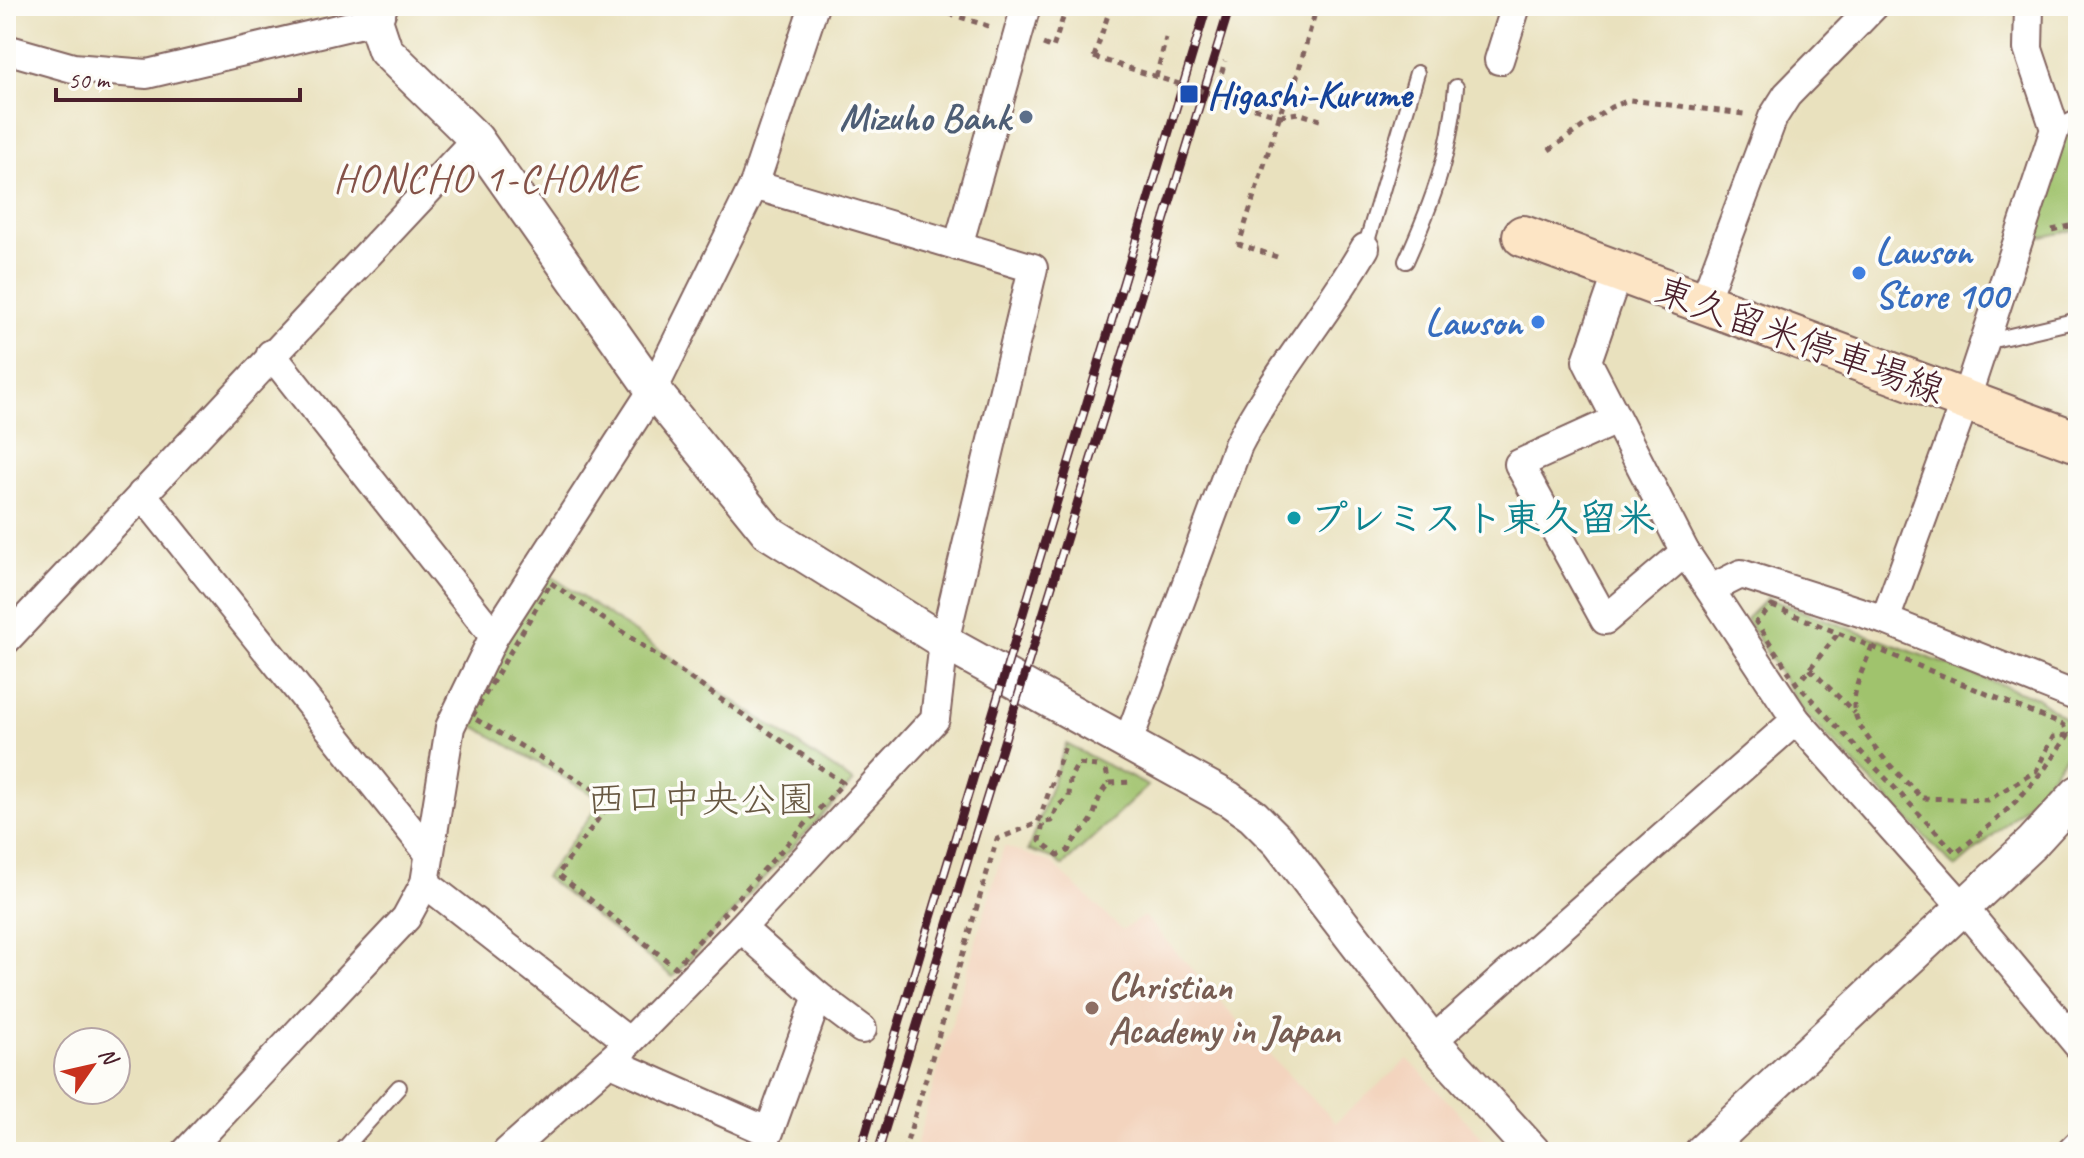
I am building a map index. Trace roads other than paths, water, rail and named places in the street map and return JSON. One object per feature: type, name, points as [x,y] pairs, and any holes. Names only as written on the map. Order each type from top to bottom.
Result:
[{"type":"main road","name":"東久留米停車場線","points":[[1523,236],[2078,442]]},
{"type":"street","points":[[186,1152],[406,918],[425,883],[450,727],[494,636],[653,390],[754,185],[814,6]]},
{"type":"street","points":[[958,246],[1026,6]]},
{"type":"street","points":[[1499,60],[1516,6]]},
{"type":"street","points":[[1703,304],[1773,117],[1787,95],[1874,6]]},
{"type":"street","points":[[1885,620],[2066,123],[2028,49],[2029,6]]},
{"type":"street","points":[[6,49],[73,68],[147,74],[378,13],[385,50],[476,139],[653,390],[768,532],[944,642],[1140,749],[1253,816],[1279,842],[1432,1041],[1533,1152]]},
{"type":"street","points":[[6,640],[271,354],[476,139]]},
{"type":"street","points":[[507,1152],[620,1052],[741,928],[935,719],[944,642],[1033,268],[754,185]]},
{"type":"street","points":[[1140,749],[1238,445],[1262,399],[1343,285],[1365,248]]},
{"type":"street","points":[[1618,272],[1587,361],[1685,552],[1791,701],[2078,1045]]},
{"type":"street","points":[[271,354],[494,636]]},
{"type":"street","points":[[1616,420],[1519,464],[1605,620],[1685,552]]},
{"type":"street","points":[[142,494],[428,852]]},
{"type":"street","points":[[1711,589],[1741,574],[1846,622],[1885,620],[2078,697]]},
{"type":"street","points":[[1432,1041],[1791,701]]},
{"type":"street","points":[[1702,1152],[2032,843],[2078,793]]},
{"type":"street","points":[[425,883],[620,1052],[769,1132],[818,996]]},
{"type":"street","points":[[741,928],[818,996],[862,1029]]},
{"type":"street","points":[[2071,1152],[2078,1145]]},
{"type":"lane","points":[[1365,248],[1417,73]]},
{"type":"lane","points":[[1406,261],[1428,211],[1451,142],[1456,87]]},
{"type":"lane","points":[[1985,342],[2078,320]]},
{"type":"lane","points":[[341,1152],[399,1087]]},
{"type":"railway","points":[[860,1152],[1207,6]]},
{"type":"railway","points":[[878,1152],[1230,6]]},
{"type":"place","name":"Higashi-Kurume","points":[[1189,94]]},
{"type":"place","name":"Mizuho Bank","points":[[1026,117]]},
{"type":"place","name":"Lawson Store 100","points":[[1859,273]]},
{"type":"place","name":"Lawson","points":[[1538,322]]},
{"type":"place","name":"プレミスト東久留米","points":[[1294,518]]},
{"type":"place","name":"Christian Academy in Japan","points":[[1092,1008]]},
{"type":"district","name":"HONCHO 1-CHOME","points":[[487,178]]},
{"type":"park label","name":"西口中央公園","points":[[701,799]]}]
